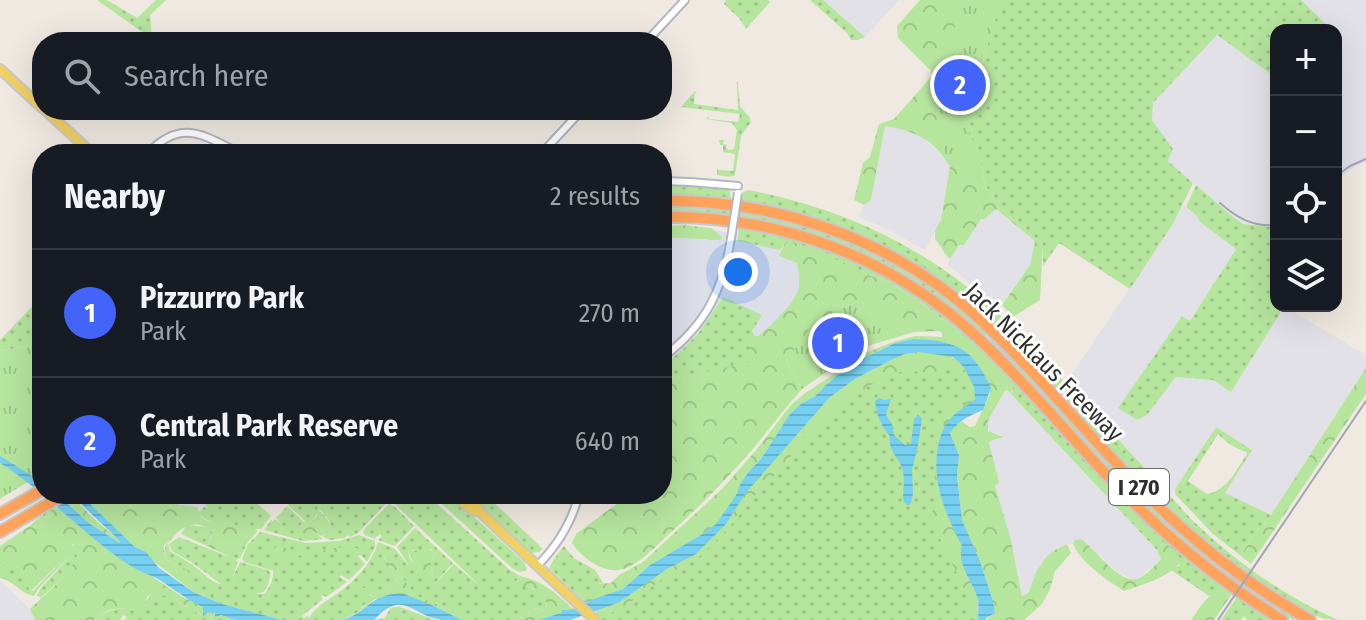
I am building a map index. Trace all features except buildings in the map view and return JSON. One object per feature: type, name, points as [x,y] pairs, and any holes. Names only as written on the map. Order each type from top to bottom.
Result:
[{"type":"highway","name":"Jack Nicklaus Freeway","points":[[672,201],[727,205],[803,220],[851,237],[927,278],[955,298],[1007,346],[1174,521],[1226,565],[1310,619]]},
{"type":"highway","name":"Jack Nicklaus Freeway","points":[[672,217],[713,218],[793,233],[874,264],[912,286],[979,339],[1158,527],[1217,576],[1282,620]]},
{"type":"highway","points":[[0,514],[32,495]]},
{"type":"highway","points":[[0,532],[47,504]]},
{"type":"main road","points":[[655,32],[685,0]]},
{"type":"main road","points":[[0,69],[32,99]]},
{"type":"main road","points":[[55,120],[82,144]]},
{"type":"main road","points":[[550,144],[573,120]]},
{"type":"main road","points":[[158,144],[163,139],[185,133],[203,136],[220,144]]},
{"type":"main road","points":[[672,181],[738,189],[725,270],[713,301],[692,331],[672,349]]},
{"type":"main road","points":[[465,504],[480,512]]},
{"type":"main road","points":[[475,504],[595,620]]},
{"type":"main road","points":[[537,566],[551,551],[577,504]]},
{"type":"shaded area","points":[[823,0],[899,0],[865,37]]},
{"type":"shaded area","points":[[1301,0],[1366,0],[1366,162],[1342,176],[1342,24],[1326,24]]},
{"type":"shaded area","points":[[1217,35],[1270,74],[1270,226],[1244,224],[1168,161],[1152,120],[1153,103]]},
{"type":"shaded area","points":[[885,126],[909,130],[926,140],[950,166],[941,220],[925,250],[859,217],[864,205],[871,200]]},
{"type":"shaded area","points":[[1183,205],[1200,222],[1236,248],[1190,322],[1183,316],[1146,415],[1176,377],[1213,380],[1231,392],[1280,312],[1294,312],[1366,355],[1366,368],[1271,515],[1224,493],[1251,450],[1216,427],[1170,496],[1076,393],[1068,375],[1072,374]]},
{"type":"shaded area","points":[[996,209],[1035,241],[1030,265],[999,308],[947,264],[981,219]]},
{"type":"shaded area","points":[[672,229],[709,229],[776,242],[837,266],[672,436]]},
{"type":"shaded area","points":[[1007,390],[1157,550],[1161,559],[1139,578],[1134,580],[1118,573],[1086,542],[1076,540],[1067,544],[1036,572],[1031,588],[1023,596],[1011,540],[994,485],[999,482],[989,443],[1002,437],[989,433],[988,421]]},
{"type":"shaded area","points":[[175,504],[207,504],[199,512],[197,507]]},
{"type":"shaded area","points":[[0,581],[30,609],[35,620],[0,620]]},
{"type":"green space","points":[[97,0],[107,0],[137,18],[156,0],[166,0],[150,15],[151,32],[142,32]]},
{"type":"green space","points":[[726,0],[770,2],[746,29],[724,4]]},
{"type":"green space","points":[[810,0],[823,0],[865,37],[851,40]]},
{"type":"green space","points":[[920,0],[1005,0],[996,16],[973,95],[968,128],[981,163],[985,185],[998,207],[1043,245],[1040,300],[1013,317],[1002,305],[1030,265],[1035,241],[996,209],[981,219],[964,245],[959,245],[950,259],[935,239],[935,231],[941,220],[950,166],[930,143],[914,134],[885,126],[871,200],[864,205],[854,200],[863,163],[870,157],[879,124],[894,119],[932,76],[931,71],[898,38],[897,26]]},
{"type":"green space","points":[[962,0],[1005,0],[996,16],[973,95],[968,128],[981,163],[948,164],[940,126],[941,95]]},
{"type":"green space","points":[[1005,0],[1301,0],[1326,24],[1270,24],[1270,74],[1217,35],[1153,103],[1152,120],[1173,149],[1168,161],[1193,183],[1174,222],[1130,289],[1059,243],[1043,266],[1043,245],[998,207],[985,185],[981,163],[968,128],[973,96],[996,16]]},
{"type":"green space","points":[[735,81],[738,83],[740,106],[751,122],[741,136],[735,175],[717,175],[717,168],[733,171],[735,154],[723,152],[719,140],[724,140],[723,144],[727,145],[728,150],[734,149],[737,130],[732,123],[706,119],[738,122],[740,114],[680,108],[695,91],[694,104],[738,110]]},
{"type":"green space","points":[[1196,185],[1243,224],[1270,226],[1270,312],[1281,312],[1231,392],[1213,380],[1176,377],[1147,415],[1137,420],[1118,408],[1182,316],[1190,321],[1236,249],[1200,222],[1186,207]]},
{"type":"green space","points":[[672,186],[725,189],[730,191],[731,199],[672,196]]},
{"type":"green space","points":[[748,190],[785,198],[855,222],[888,237],[951,275],[1015,330],[1063,381],[1061,392],[1065,395],[1072,391],[1076,393],[1208,535],[1279,589],[1338,620],[1310,614],[1292,604],[1212,547],[1136,478],[948,287],[900,257],[850,233],[797,214],[742,201],[743,192]]},
{"type":"green space","points":[[672,205],[755,212],[805,225],[852,243],[947,298],[987,334],[984,337],[910,280],[835,242],[754,219],[672,211]]},
{"type":"green space","points":[[739,225],[838,254],[884,275],[929,303],[984,351],[1126,501],[1231,595],[1221,591],[1209,596],[1171,570],[1180,565],[1159,546],[1157,550],[1010,393],[1013,390],[953,326],[890,282],[804,246],[785,243],[780,250],[738,241]]},
{"type":"green space","points":[[672,226],[711,228],[722,240],[672,238]]},
{"type":"green space","points":[[790,241],[826,254],[870,276],[890,282],[953,326],[1014,387],[1010,393],[1005,391],[988,421],[988,431],[1003,437],[989,443],[999,482],[995,486],[1011,540],[1022,596],[1029,592],[1036,572],[1047,556],[1067,544],[1071,553],[1055,571],[1042,604],[1024,620],[986,620],[994,613],[993,601],[962,520],[957,476],[959,455],[950,433],[960,420],[970,427],[975,426],[990,394],[968,355],[951,344],[913,339],[895,343],[862,359],[790,414],[761,459],[740,484],[737,494],[716,524],[650,565],[623,589],[585,603],[575,593],[594,591],[598,584],[611,583],[643,562],[723,488],[790,406],[805,393],[868,352],[915,336],[942,337],[939,331],[914,332],[872,301],[786,361],[802,389],[741,462],[690,515],[648,554],[630,566],[609,570],[594,564],[572,543],[576,534],[616,504],[672,504],[672,379],[748,363],[747,350],[790,305],[799,289],[797,263],[779,256],[785,243]]},
{"type":"green space","points":[[723,297],[762,315],[752,331],[758,336],[748,363],[672,379],[672,358],[698,334]]},
{"type":"green space","points":[[873,301],[914,332],[861,348],[802,389],[786,361],[810,328],[848,302]]},
{"type":"green space","points":[[32,306],[32,345],[0,351],[0,340]]},
{"type":"green space","points":[[990,339],[1161,516],[1301,620],[1288,618],[1270,608],[1216,569],[1147,510],[991,344]]},
{"type":"green space","points":[[32,345],[32,479],[0,499],[0,351]]},
{"type":"green space","points":[[927,345],[971,367],[975,398],[947,420],[978,620],[595,620],[590,615],[617,606],[829,398]]},
{"type":"green space","points":[[919,352],[943,354],[955,359],[965,370],[975,392],[971,403],[946,425],[937,452],[937,429],[946,401],[960,406],[966,403],[971,394],[968,379],[947,366],[933,374],[903,371],[870,385],[804,438],[781,469],[702,555],[621,609],[601,617],[595,611],[618,603],[667,569],[696,554],[726,524],[745,494],[829,398],[855,379],[891,360]]},
{"type":"green space","points":[[1366,368],[1366,394],[1251,564],[1241,556],[1252,537],[1271,515]]},
{"type":"green space","points":[[1216,427],[1252,450],[1225,493],[1271,515],[1241,556],[1213,534],[1175,494],[1175,489]],"holes":[[[1218,434],[1247,454],[1226,484],[1207,494],[1188,481]]]},
{"type":"green space","points":[[934,459],[944,504],[962,546],[959,555],[978,597],[978,620],[974,620],[962,584],[930,518],[933,510],[939,507]]},
{"type":"green space","points":[[68,504],[80,504],[120,543],[90,524]]},
{"type":"green space","points":[[90,504],[177,504],[197,507],[207,521],[222,521],[249,531],[234,556],[208,546],[213,533],[203,526],[183,528],[167,542],[165,559],[189,573],[195,593],[135,547]]},
{"type":"green space","points":[[207,504],[258,504],[271,516],[261,529],[256,529],[257,532],[248,542],[240,558],[236,560],[232,579],[240,562],[268,570],[271,573],[266,589],[256,594],[266,592],[273,571],[244,562],[242,558],[248,544],[260,532],[306,543],[339,541],[359,535],[375,541],[367,562],[361,555],[358,556],[365,564],[349,580],[341,575],[347,582],[326,597],[323,595],[323,599],[302,616],[304,618],[309,618],[318,607],[357,577],[372,557],[378,542],[395,549],[409,566],[397,547],[415,528],[453,563],[431,588],[454,564],[479,585],[395,504],[437,504],[520,576],[519,586],[538,592],[547,610],[536,608],[521,617],[523,620],[469,620],[414,595],[394,564],[382,555],[399,586],[380,591],[360,591],[372,598],[360,611],[343,620],[282,620],[222,604],[195,593],[179,566],[165,559],[164,553],[167,543],[172,536],[184,525],[168,543],[170,551],[222,585],[194,564],[172,551],[169,544],[179,537],[230,557],[181,534],[187,525],[207,527],[213,533],[208,544],[222,521],[209,521],[199,512],[204,507],[209,509],[205,506]],"holes":[[[430,549],[435,553],[431,563],[433,574],[429,578],[410,559],[409,550]]]},
{"type":"green space","points":[[386,504],[358,533],[330,540],[322,536],[329,530],[330,523],[320,510],[306,522],[288,505]]},
{"type":"green space","points":[[389,504],[414,526],[395,546],[378,540],[382,537],[380,534],[374,539],[363,532]]},
{"type":"green space","points":[[442,504],[460,504],[524,562],[527,570],[519,572]]},
{"type":"green space","points":[[479,504],[496,504],[543,549],[531,553]]},
{"type":"green space","points":[[287,506],[323,539],[303,541],[264,530],[271,520],[275,519],[283,525],[276,518]]},
{"type":"green space","points":[[56,507],[111,552],[203,607],[203,616],[197,612],[191,614],[187,606],[172,595],[164,596],[158,592],[148,596],[137,609],[110,610],[94,620],[35,620],[30,609],[68,571],[78,554],[79,545],[73,544],[63,560],[31,591],[19,567],[0,566],[0,546]]},
{"type":"green space","points":[[318,510],[329,522],[329,532],[320,536],[313,531],[307,534],[300,532],[300,525],[315,518]]},
{"type":"green space","points":[[1081,539],[1114,570],[1129,579],[1142,576],[1161,559],[1157,550],[1162,543],[1174,550],[1181,562],[1162,576],[1124,591],[1082,558],[1073,544]]},
{"type":"green space","points":[[76,543],[79,545],[78,553],[71,568],[41,598],[37,595],[41,588],[72,554],[39,588],[34,596],[0,578],[0,566],[15,565],[22,570],[27,585],[33,591]]},
{"type":"green space","points":[[280,546],[300,552],[344,547],[359,549],[285,558],[279,556],[274,548]]},
{"type":"green space","points":[[564,546],[574,558],[595,570],[604,584],[600,583],[593,592],[575,593],[549,568]]},
{"type":"green space","points":[[427,548],[435,553],[431,563],[433,574],[429,578],[416,566],[408,550]]},
{"type":"green space","points":[[382,554],[394,564],[414,595],[469,620],[462,620],[434,606],[375,599],[360,611],[372,596],[354,591],[355,585],[380,591],[391,586],[392,582],[399,585]]},
{"type":"green space","points":[[520,576],[549,588],[573,609],[538,620],[523,620],[521,613],[536,608],[545,611],[547,607],[533,588],[516,586],[514,583]]},
{"type":"green space","points":[[1221,590],[1231,595],[1214,620],[1191,620],[1207,598]]},
{"type":"green space","points":[[152,593],[172,595],[203,616],[212,612],[235,620],[125,620],[127,617],[123,615],[120,620],[96,620],[114,610],[134,610]]},
{"type":"green space","points":[[1237,597],[1273,620],[1247,620],[1244,616],[1241,620],[1221,620]]},
{"type":"green space","points":[[393,607],[435,620],[374,620],[385,618]]},
{"type":"water","points":[[913,339],[941,342],[962,349],[977,364],[991,388],[983,410],[969,416],[950,433],[959,455],[957,476],[962,520],[993,601],[995,613],[986,620],[978,620],[978,600],[963,567],[962,546],[945,508],[936,469],[943,430],[953,416],[975,399],[974,387],[964,367],[953,357],[919,352],[891,360],[855,379],[829,398],[745,494],[726,524],[696,554],[667,569],[618,603],[570,620],[538,620],[623,589],[650,565],[716,524],[737,494],[740,484],[761,459],[790,414],[862,359],[895,343]]},
{"type":"water","points":[[879,398],[891,399],[886,415],[894,435],[905,445],[911,444],[914,419],[918,415],[922,418],[912,470],[913,494],[908,505],[903,499],[902,467],[892,451],[890,436],[876,410],[875,401]]},
{"type":"water","points":[[0,456],[32,476],[32,486],[28,483],[0,463]]},
{"type":"water","points":[[53,504],[68,504],[90,524],[120,543],[81,504],[90,504],[135,547],[146,552],[159,568],[195,593],[222,604],[282,620],[235,620],[221,615],[215,617],[215,613],[211,612],[203,616],[203,607],[111,552]]},
{"type":"water","points":[[402,593],[462,620],[431,618],[401,605],[384,611],[374,620],[343,620],[376,600]]},
{"type":"railway","points":[[1342,172],[1366,159]]},
{"type":"railway","points":[[1220,203],[1246,220],[1270,225]]},
{"type":"railway","points":[[1218,620],[1366,401]]},
{"type":"place","name":"Central Park Reserve","points":[[960,85]]},
{"type":"place","name":"Pizzurro Park","points":[[838,343]]}]
